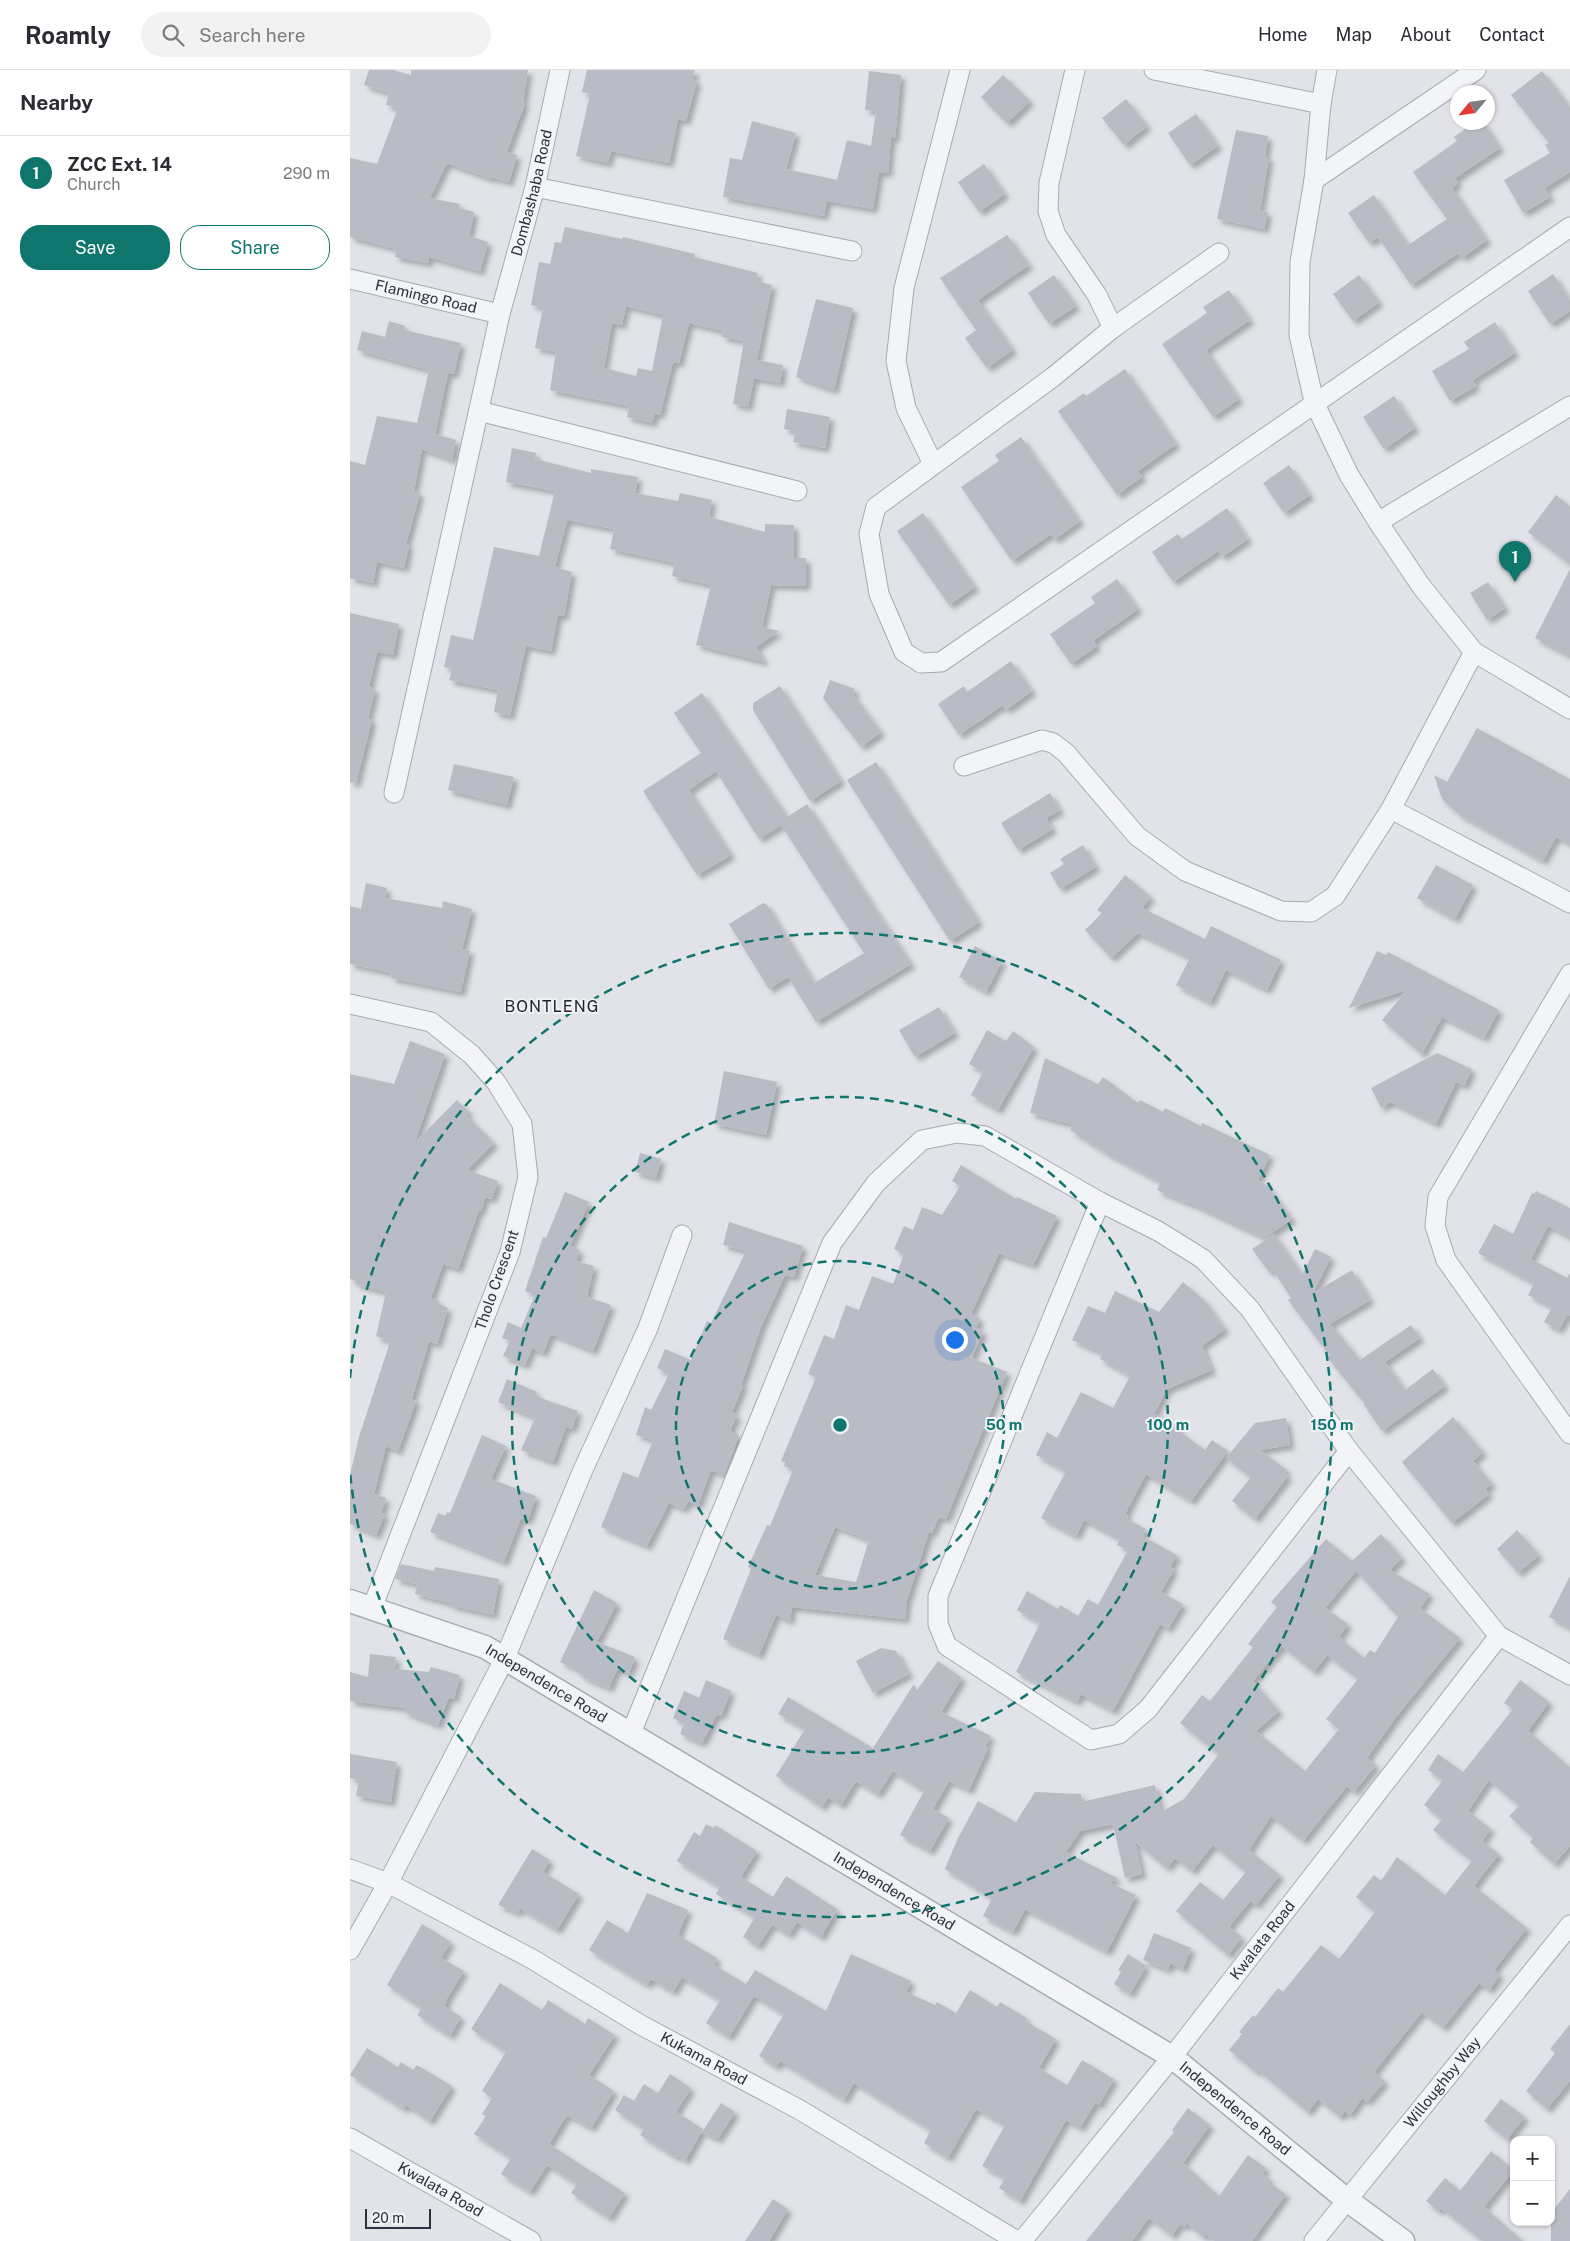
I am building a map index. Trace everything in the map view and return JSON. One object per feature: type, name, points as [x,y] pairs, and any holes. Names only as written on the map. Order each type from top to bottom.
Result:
[{"type":"street","name":"Dombashaba Road","points":[[394,793],[500,314],[535,187],[560,70]]},
{"type":"street","points":[[933,464],[906,408],[896,362],[904,288],[960,70]]},
{"type":"street","points":[[1075,70],[1050,183],[1048,211],[1056,235],[1097,295],[1114,328]]},
{"type":"street","points":[[1154,70],[1321,104]]},
{"type":"street","points":[[1327,70],[1321,104],[1314,180],[1300,262],[1299,335],[1314,402],[1349,475],[1378,522],[1421,586],[1474,652],[1570,709]]},
{"type":"street","points":[[1314,180],[1476,70]]},
{"type":"street","points":[[535,187],[852,251]]},
{"type":"street","points":[[1219,253],[1114,328],[1053,378],[876,507],[869,534],[878,594],[904,652],[921,662],[941,662],[1314,402],[1570,227]]},
{"type":"street","name":"Flamingo Road","points":[[350,279],[500,314]]},
{"type":"street","points":[[1378,522],[1570,406]]},
{"type":"street","points":[[479,411],[797,491]]},
{"type":"street","points":[[964,766],[1042,740],[1054,743],[1066,752],[1137,836],[1185,872],[1281,911],[1311,912],[1335,896],[1391,809],[1474,652]]},
{"type":"street","points":[[1391,809],[1570,903]]},
{"type":"street","points":[[1570,974],[1438,1197],[1436,1226],[1446,1260],[1570,1434]]},
{"type":"street","name":"Tholo Crescent","points":[[350,1004],[431,1022],[472,1055],[496,1082],[522,1124],[528,1177],[510,1252],[372,1608]]},
{"type":"street","points":[[631,1733],[832,1243],[876,1183],[922,1140],[957,1133],[986,1136],[1100,1202],[1158,1231],[1203,1258],[1250,1309],[1349,1451],[1499,1636],[1570,1675]]},
{"type":"street","points":[[1100,1202],[938,1596],[938,1624],[947,1646],[1091,1740],[1119,1734],[1148,1709],[1349,1451]]},
{"type":"street","points":[[350,1950],[388,1883],[505,1658],[582,1472],[648,1328],[682,1235]]},
{"type":"street","name":"Independence Road","points":[[350,1601],[486,1647],[1172,2057],[1348,2200],[1402,2241]]},
{"type":"street","name":"Kwalata Road","points":[[1022,2241],[1172,2057],[1499,1636]]},
{"type":"street","name":"Kukama Road","points":[[350,1869],[388,1883],[532,1959],[641,2025],[800,2110],[1017,2241]]},
{"type":"street","name":"Willoughby Way","points":[[1314,2241],[1570,1925]]},
{"type":"street","name":"Kwalata Road","points":[[350,2138],[531,2241]]},
{"type":"building","points":[[369,70],[393,70],[411,75],[411,70],[528,70],[523,102],[525,103],[507,152],[517,155],[509,182],[491,177],[491,179],[447,163],[430,198],[460,204],[459,208],[474,212],[469,236],[488,242],[480,271],[429,257],[429,263],[395,257],[396,249],[350,237],[350,158],[377,164],[398,108],[386,105],[389,93],[364,85]]},
{"type":"building","points":[[587,70],[695,70],[692,79],[697,81],[686,121],[678,119],[669,163],[611,151],[608,163],[576,156],[590,94],[582,92]]},
{"type":"building","points":[[869,71],[901,75],[895,138],[891,138],[888,173],[879,172],[873,209],[827,201],[824,216],[723,197],[730,158],[742,160],[752,121],[796,133],[786,169],[837,180],[847,140],[871,146],[876,111],[865,110]]},
{"type":"building","points":[[1542,71],[1570,107],[1570,172],[1545,188],[1550,197],[1523,213],[1504,180],[1550,153],[1545,145],[1549,143],[1511,95]]},
{"type":"building","points":[[1003,75],[1030,101],[1007,123],[981,97]]},
{"type":"building","points":[[1126,99],[1147,126],[1124,145],[1102,118]]},
{"type":"building","points":[[1196,114],[1218,146],[1190,165],[1168,133]]},
{"type":"building","points":[[1236,130],[1268,136],[1265,157],[1269,157],[1260,211],[1268,212],[1264,229],[1217,219]]},
{"type":"building","points":[[1464,130],[1488,130],[1500,148],[1455,178],[1458,183],[1452,188],[1487,240],[1462,258],[1458,253],[1411,285],[1378,237],[1369,243],[1348,213],[1374,195],[1408,245],[1447,219],[1413,172],[1457,141],[1454,137]]},
{"type":"building","points":[[984,164],[1005,194],[979,212],[958,182]]},
{"type":"building","points":[[565,227],[622,239],[623,237],[695,254],[694,257],[758,273],[756,281],[772,285],[757,360],[783,365],[780,383],[754,378],[748,407],[733,404],[744,341],[722,337],[723,331],[689,323],[679,363],[673,362],[660,415],[655,413],[652,423],[627,417],[629,406],[550,390],[556,352],[535,348],[543,307],[531,305],[539,262],[550,264],[555,242],[561,243]],"holes":[[[626,306],[663,315],[652,371],[638,368],[636,376],[604,368],[612,323],[622,325]]]},
{"type":"building","points":[[1007,235],[1029,265],[978,300],[1013,350],[987,368],[965,338],[976,330],[940,278]]},
{"type":"building","points":[[1553,274],[1570,300],[1570,311],[1550,324],[1528,291]]},
{"type":"building","points":[[1054,275],[1076,306],[1049,324],[1028,293]]},
{"type":"building","points":[[1359,275],[1379,302],[1353,321],[1333,294]]},
{"type":"building","points":[[1229,290],[1250,320],[1206,350],[1239,399],[1213,417],[1162,344],[1207,313],[1203,307]]},
{"type":"building","points":[[816,299],[853,308],[834,390],[796,377]]},
{"type":"building","points":[[389,321],[405,326],[404,330],[461,343],[454,374],[448,373],[435,434],[456,440],[452,460],[422,449],[414,491],[420,493],[406,544],[409,545],[404,568],[377,562],[373,583],[350,578],[350,461],[365,465],[377,416],[417,423],[429,370],[357,350],[362,331],[385,337]]},
{"type":"building","points":[[1495,322],[1515,353],[1473,380],[1476,386],[1450,401],[1432,371],[1469,349],[1464,342]]},
{"type":"building","points":[[1125,369],[1176,444],[1138,471],[1142,477],[1117,495],[1058,411],[1084,393],[1086,396]]},
{"type":"building","points":[[1394,396],[1415,428],[1384,449],[1363,417]]},
{"type":"building","points":[[787,409],[830,417],[825,448],[793,442],[795,431],[784,429]]},
{"type":"building","points":[[1021,437],[1080,521],[1054,540],[1051,534],[1012,561],[961,487],[999,461],[995,455]]},
{"type":"building","points":[[512,448],[536,453],[535,459],[591,473],[591,469],[638,477],[635,493],[678,501],[680,493],[712,500],[709,517],[765,532],[765,524],[794,525],[794,558],[806,558],[806,586],[771,585],[762,627],[779,631],[756,647],[765,662],[696,645],[711,585],[672,576],[675,563],[610,549],[614,529],[567,520],[555,567],[572,572],[564,616],[558,615],[551,651],[526,646],[510,716],[494,712],[498,690],[449,680],[452,669],[444,667],[451,635],[473,640],[494,547],[539,556],[555,491],[506,482]]},
{"type":"building","points":[[1289,465],[1310,495],[1284,513],[1263,483]]},
{"type":"building","points":[[1556,495],[1570,506],[1570,564],[1528,532]]},
{"type":"building","points":[[1227,508],[1248,539],[1222,557],[1218,551],[1173,582],[1152,552],[1178,534],[1182,539]]},
{"type":"building","points":[[923,513],[975,587],[949,605],[897,531]]},
{"type":"building","points":[[1570,569],[1570,656],[1535,638]]},
{"type":"building","points":[[1117,579],[1138,609],[1093,641],[1097,646],[1071,664],[1050,634],[1095,603],[1091,597]]},
{"type":"building","points":[[1488,582],[1505,608],[1487,620],[1470,593]]},
{"type":"building","points":[[350,613],[399,624],[393,655],[377,652],[369,687],[375,689],[368,719],[372,720],[356,783],[350,782]]},
{"type":"building","points":[[1011,661],[1032,691],[1006,710],[1003,705],[959,735],[938,704],[964,686],[967,692]]},
{"type":"building","points":[[830,680],[855,689],[853,695],[881,732],[861,747],[823,698]]},
{"type":"building","points":[[780,686],[841,781],[810,801],[753,710],[753,703]]},
{"type":"building","points":[[702,693],[787,817],[807,804],[911,964],[816,1022],[788,977],[769,989],[729,924],[763,903],[767,905],[814,983],[864,953],[781,825],[759,839],[716,771],[689,790],[731,855],[697,875],[643,791],[701,753],[674,713]]},
{"type":"building","points":[[1477,728],[1570,779],[1570,844],[1556,837],[1543,861],[1460,815],[1442,799],[1434,775],[1447,782]]},
{"type":"building","points":[[876,762],[979,922],[950,941],[847,780]]},
{"type":"building","points":[[454,764],[514,777],[507,805],[448,790]]},
{"type":"building","points":[[1050,793],[1060,810],[1046,818],[1053,829],[1018,850],[1001,823]]},
{"type":"building","points":[[1083,845],[1096,867],[1060,889],[1050,873],[1064,864],[1060,859]]},
{"type":"building","points":[[1436,865],[1473,885],[1455,919],[1417,898]]},
{"type":"building","points":[[1125,875],[1151,897],[1142,908],[1205,939],[1211,926],[1281,960],[1267,990],[1226,970],[1210,1003],[1176,985],[1190,958],[1138,933],[1111,958],[1085,930],[1102,913],[1097,910]]},
{"type":"building","points":[[366,883],[387,888],[385,898],[442,908],[443,901],[472,909],[462,949],[470,950],[461,992],[391,978],[392,973],[350,964],[350,906],[361,909]]},
{"type":"building","points":[[975,946],[1002,961],[986,992],[959,977]]},
{"type":"building","points":[[1377,951],[1386,955],[1388,952],[1499,1010],[1484,1038],[1442,1017],[1422,1054],[1382,1020],[1407,990],[1349,1008]]},
{"type":"building","points":[[939,1007],[955,1033],[915,1057],[899,1030]]},
{"type":"building","points":[[987,1030],[1006,1041],[1013,1031],[1034,1047],[998,1110],[971,1095],[983,1072],[969,1064]]},
{"type":"building","points":[[410,1041],[445,1054],[415,1142],[457,1100],[469,1112],[466,1115],[494,1143],[467,1170],[498,1181],[492,1199],[485,1197],[481,1211],[479,1210],[458,1269],[443,1264],[431,1298],[439,1301],[438,1304],[448,1308],[437,1344],[429,1341],[412,1399],[416,1401],[398,1451],[386,1446],[374,1494],[386,1498],[381,1513],[385,1514],[376,1535],[350,1524],[350,1475],[359,1437],[390,1342],[376,1336],[386,1292],[355,1284],[356,1281],[350,1279],[350,1074],[394,1084]]},
{"type":"building","points":[[1437,1053],[1472,1069],[1464,1086],[1456,1082],[1436,1124],[1391,1102],[1381,1108],[1371,1088]]},
{"type":"building","points":[[1045,1058],[1098,1084],[1103,1077],[1138,1103],[1140,1100],[1163,1112],[1165,1108],[1201,1126],[1202,1123],[1270,1155],[1258,1180],[1268,1186],[1292,1219],[1265,1238],[1190,1203],[1157,1190],[1161,1182],[1106,1153],[1070,1130],[1074,1125],[1030,1113]]},
{"type":"building","points":[[724,1071],[777,1082],[766,1135],[714,1124]]},
{"type":"building","points":[[640,1153],[661,1159],[656,1178],[635,1172]]},
{"type":"building","points":[[961,1165],[1016,1199],[1017,1197],[1057,1216],[1033,1265],[999,1253],[971,1314],[980,1318],[976,1328],[983,1331],[972,1358],[1007,1372],[946,1519],[939,1517],[932,1533],[929,1532],[907,1600],[905,1619],[792,1607],[790,1621],[776,1615],[759,1655],[723,1639],[751,1569],[748,1567],[767,1525],[770,1526],[793,1470],[784,1466],[785,1462],[781,1461],[816,1377],[808,1374],[824,1335],[834,1339],[846,1305],[859,1310],[872,1276],[893,1284],[904,1254],[894,1249],[904,1226],[913,1230],[922,1207],[942,1215],[960,1186],[952,1181]],"holes":[[[835,1527],[869,1540],[856,1582],[815,1575]]]},
{"type":"building","points":[[1536,1191],[1570,1208],[1570,1237],[1548,1226],[1531,1259],[1567,1278],[1570,1273],[1570,1316],[1567,1315],[1559,1330],[1544,1322],[1552,1307],[1528,1295],[1534,1283],[1478,1253],[1494,1224],[1513,1234],[1532,1193],[1534,1194]]},
{"type":"building","points":[[565,1192],[589,1202],[570,1246],[580,1250],[576,1261],[594,1266],[587,1297],[611,1305],[593,1351],[551,1334],[543,1353],[532,1348],[525,1365],[503,1356],[510,1341],[502,1338],[508,1322],[521,1328],[535,1295],[525,1291],[543,1237],[546,1238]]},
{"type":"building","points":[[729,1222],[803,1246],[794,1277],[785,1275],[761,1327],[741,1385],[743,1386],[732,1412],[737,1415],[730,1431],[739,1435],[724,1475],[711,1470],[698,1505],[688,1501],[684,1509],[669,1503],[647,1546],[601,1527],[623,1472],[638,1478],[653,1440],[636,1435],[645,1407],[651,1410],[669,1374],[657,1368],[665,1349],[691,1360],[707,1321],[711,1323],[746,1251],[723,1245]]},
{"type":"building","points":[[1274,1234],[1302,1275],[1315,1249],[1331,1257],[1313,1293],[1352,1270],[1370,1300],[1330,1324],[1360,1360],[1411,1325],[1420,1338],[1385,1362],[1405,1390],[1433,1369],[1445,1386],[1382,1431],[1365,1404],[1327,1357],[1329,1355],[1288,1300],[1291,1298],[1273,1270],[1269,1272],[1252,1249]]},
{"type":"building","points":[[1183,1282],[1204,1300],[1225,1329],[1202,1346],[1212,1370],[1167,1389],[1154,1414],[1180,1427],[1178,1430],[1205,1450],[1212,1440],[1228,1451],[1191,1501],[1146,1474],[1125,1514],[1128,1516],[1127,1519],[1146,1529],[1142,1536],[1177,1555],[1170,1567],[1174,1569],[1161,1592],[1183,1604],[1168,1629],[1160,1624],[1113,1711],[1081,1694],[1077,1702],[1016,1672],[1040,1623],[1017,1610],[1027,1591],[1058,1609],[1060,1605],[1078,1616],[1088,1599],[1098,1605],[1128,1550],[1117,1545],[1120,1539],[1084,1520],[1076,1536],[1041,1518],[1066,1471],[1036,1455],[1047,1432],[1057,1438],[1081,1392],[1113,1408],[1130,1376],[1100,1359],[1102,1353],[1072,1340],[1088,1306],[1105,1313],[1115,1291],[1159,1312]]},
{"type":"building","points":[[507,1379],[537,1392],[535,1396],[578,1411],[572,1429],[566,1427],[553,1462],[521,1450],[535,1418],[498,1402]]},
{"type":"building","points":[[1453,1417],[1483,1452],[1473,1461],[1492,1484],[1485,1489],[1489,1494],[1452,1523],[1402,1462]]},
{"type":"building","points":[[1286,1418],[1290,1445],[1260,1450],[1287,1470],[1284,1473],[1288,1476],[1255,1519],[1232,1501],[1251,1477],[1226,1458],[1255,1423]]},
{"type":"building","points":[[482,1435],[506,1446],[491,1479],[536,1496],[528,1520],[521,1518],[504,1562],[430,1532],[438,1513],[445,1516],[447,1512],[450,1513]]},
{"type":"building","points":[[1517,1530],[1539,1555],[1518,1573],[1497,1549]]},
{"type":"building","points":[[1381,1534],[1402,1558],[1390,1570],[1430,1594],[1420,1608],[1460,1638],[1396,1717],[1367,1758],[1376,1765],[1354,1792],[1347,1786],[1303,1841],[1271,1816],[1249,1850],[1280,1875],[1256,1905],[1250,1901],[1229,1927],[1242,1937],[1228,1955],[1176,1911],[1200,1882],[1223,1900],[1246,1872],[1213,1845],[1192,1871],[1175,1858],[1167,1868],[1135,1842],[1142,1874],[1125,1878],[1113,1824],[1080,1831],[1066,1852],[1119,1879],[1108,1882],[1136,1895],[1107,1952],[1025,1909],[1013,1932],[983,1916],[992,1898],[945,1869],[957,1840],[978,1801],[1016,1822],[1035,1792],[1081,1794],[1081,1802],[1155,1785],[1161,1812],[1184,1799],[1219,1754],[1180,1723],[1202,1695],[1210,1701],[1253,1647],[1248,1644],[1277,1607],[1271,1602],[1326,1539],[1352,1561]],"holes":[[[1356,1571],[1398,1617],[1375,1653],[1370,1650],[1364,1658],[1339,1637],[1348,1624],[1325,1608]],[[1282,1646],[1314,1672],[1327,1655],[1358,1679],[1326,1719],[1339,1729],[1305,1771],[1256,1731],[1279,1711],[1253,1681]]]},
{"type":"building","points":[[401,1564],[434,1571],[435,1567],[499,1579],[493,1615],[450,1605],[450,1603],[415,1594],[417,1584],[395,1579]]},
{"type":"building","points":[[1570,1576],[1570,1628],[1549,1617]]},
{"type":"building","points":[[594,1590],[617,1603],[597,1642],[635,1657],[629,1673],[617,1669],[609,1688],[583,1677],[584,1675],[576,1672],[577,1669],[560,1662]]},
{"type":"building","points":[[881,1648],[896,1651],[909,1674],[873,1693],[856,1661]]},
{"type":"building","points":[[370,1654],[396,1657],[395,1669],[429,1672],[431,1667],[460,1675],[454,1699],[449,1697],[438,1725],[404,1712],[406,1708],[350,1701],[350,1672],[368,1677]]},
{"type":"building","points":[[938,1661],[962,1678],[941,1712],[991,1736],[985,1747],[988,1748],[969,1790],[949,1781],[933,1809],[949,1818],[930,1851],[900,1835],[924,1791],[893,1771],[878,1794],[856,1781],[841,1805],[828,1797],[822,1807],[776,1776],[805,1729],[778,1714],[788,1697],[873,1748],[914,1684],[917,1690]]},
{"type":"building","points":[[706,1680],[731,1691],[721,1716],[717,1714],[702,1743],[680,1734],[684,1723],[673,1718],[684,1691],[699,1698]]},
{"type":"building","points":[[1520,1680],[1549,1702],[1528,1731],[1570,1767],[1570,1846],[1554,1864],[1530,1842],[1533,1838],[1509,1816],[1519,1806],[1489,1780],[1468,1811],[1491,1829],[1482,1841],[1499,1854],[1474,1886],[1527,1928],[1494,1970],[1500,1975],[1489,1990],[1479,1983],[1443,2028],[1422,2012],[1374,2072],[1385,2081],[1367,2102],[1362,2098],[1350,2115],[1345,2111],[1340,2117],[1318,2099],[1308,2112],[1258,2070],[1256,2072],[1229,2050],[1242,2034],[1239,2032],[1253,2015],[1255,2017],[1278,1988],[1283,1992],[1321,1945],[1339,1959],[1375,1912],[1356,1897],[1374,1875],[1381,1881],[1397,1857],[1445,1895],[1472,1861],[1433,1830],[1442,1819],[1424,1805],[1443,1780],[1428,1770],[1438,1754],[1463,1772],[1513,1709],[1504,1703]]},
{"type":"building","points":[[350,1754],[397,1762],[391,1802],[356,1796],[359,1780],[350,1778]]},
{"type":"building","points":[[706,1824],[714,1828],[715,1825],[757,1851],[741,1877],[773,1897],[786,1876],[837,1909],[821,1937],[797,1922],[789,1935],[772,1925],[758,1946],[743,1937],[755,1917],[716,1894],[720,1887],[677,1861],[694,1832],[700,1836]]},
{"type":"building","points":[[532,1849],[550,1860],[543,1872],[579,1894],[557,1930],[520,1908],[518,1913],[498,1905]]},
{"type":"building","points":[[647,1893],[688,1910],[678,1935],[717,1958],[714,1965],[746,1984],[755,1970],[826,2011],[851,1954],[911,1981],[906,1992],[935,2005],[937,2002],[956,2013],[970,1990],[997,2007],[1000,2002],[1027,2018],[1025,2021],[1056,2039],[1039,2068],[1067,2085],[1082,2060],[1114,2079],[1099,2105],[1095,2103],[1080,2128],[1066,2120],[1020,2201],[999,2188],[1005,2178],[982,2166],[1005,2125],[976,2109],[948,2158],[924,2143],[931,2130],[854,2083],[844,2100],[780,2061],[776,2067],[759,2056],[784,2014],[754,1996],[729,2037],[706,2023],[720,2000],[682,1977],[673,1992],[651,1979],[647,1985],[589,1950],[607,1920],[628,1933]]},
{"type":"building","points":[[422,1924],[451,1942],[441,1958],[464,1971],[444,2006],[461,2017],[450,2036],[417,2015],[422,2008],[387,1985]]},
{"type":"building","points":[[1154,1933],[1191,1948],[1183,1969],[1170,1963],[1168,1970],[1143,1960]]},
{"type":"building","points":[[1128,1954],[1146,1966],[1130,1994],[1114,1984],[1121,1972],[1118,1970]]},
{"type":"building","points":[[500,1983],[542,2010],[548,2000],[585,2024],[588,2018],[615,2035],[589,2075],[614,2091],[591,2128],[567,2115],[549,2144],[625,2193],[609,2218],[571,2193],[577,2184],[547,2165],[530,2192],[501,2174],[511,2158],[474,2134],[486,2116],[482,2114],[492,2098],[482,2091],[506,2052],[471,2029]]},
{"type":"building","points":[[1570,2024],[1570,2081],[1547,2109],[1526,2091],[1555,2053],[1550,2049]]},
{"type":"building","points":[[367,2048],[398,2067],[401,2062],[413,2070],[417,2065],[452,2086],[430,2121],[406,2105],[404,2109],[350,2075]]},
{"type":"building","points":[[670,2074],[691,2088],[676,2112],[703,2129],[685,2161],[640,2135],[644,2129],[615,2110],[624,2095],[634,2101],[644,2084],[658,2093]]},
{"type":"building","points":[[1501,2099],[1525,2117],[1507,2139],[1484,2121]]},
{"type":"building","points":[[721,2103],[735,2112],[718,2139],[702,2132]]},
{"type":"building","points":[[1188,2108],[1210,2125],[1183,2163],[1219,2196],[1248,2155],[1266,2168],[1262,2173],[1270,2179],[1268,2182],[1286,2194],[1252,2241],[1214,2241],[1206,2234],[1203,2237],[1187,2223],[1184,2227],[1180,2224],[1172,2236],[1149,2218],[1132,2241],[1086,2241],[1174,2132],[1172,2130]]},
{"type":"building","points":[[1491,2151],[1510,2167],[1510,2175],[1484,2207],[1523,2241],[1483,2241],[1441,2208],[1438,2211],[1426,2201],[1445,2178],[1460,2191]]},
{"type":"building","points":[[1570,2189],[1570,2241],[1551,2241],[1551,2226],[1555,2226],[1555,2208]]},
{"type":"building","points":[[773,2199],[788,2209],[769,2241],[745,2241]]},
{"type":"place","name":"ZCC Ext. 14","points":[[1515,582]]},
{"type":"district","name":"BONTLENG","points":[[552,1006]]}]
